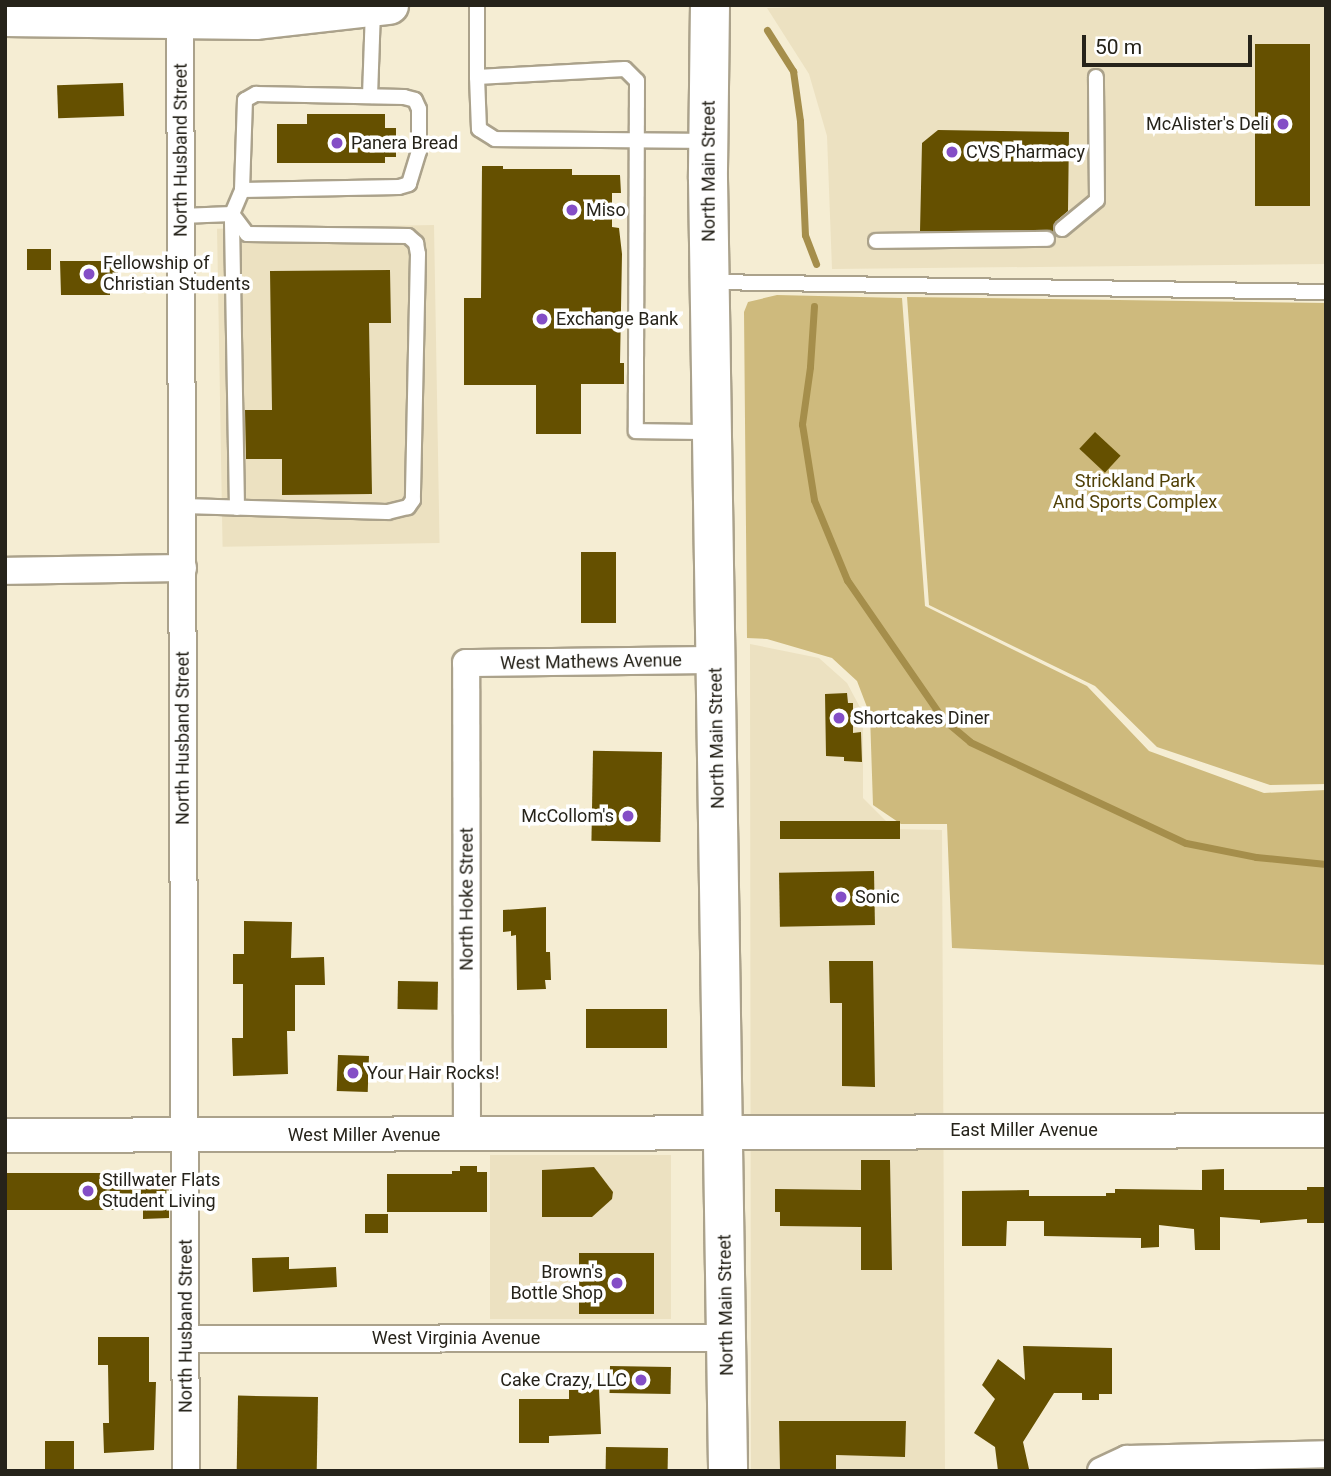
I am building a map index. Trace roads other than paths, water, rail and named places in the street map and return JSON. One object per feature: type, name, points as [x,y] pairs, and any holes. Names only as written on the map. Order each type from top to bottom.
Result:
[{"type":"main road","name":"North Main Street","points":[[710,5],[710,282],[728,1471]]},
{"type":"main road","points":[[5,17],[180,11],[255,20],[352,8]]},
{"type":"street","name":"North Husband Street","points":[[180,11],[186,1471]]},
{"type":"street","points":[[5,571],[183,568]]},
{"type":"street","name":"West Mathews Avenue","points":[[466,663],[716,660]]},
{"type":"street","name":"North Hoke Street","points":[[466,663],[467,1135]]},
{"type":"street","name":"East Miller Avenue","points":[[723,1134],[769,1131],[1326,1130]]},
{"type":"street","name":"West Miller Avenue","points":[[5,1135],[723,1134]]},
{"type":"street","name":"West Virginia Avenue","points":[[185,1339],[727,1338]]},
{"type":"street","points":[[1101,1471],[1127,1459],[1326,1454]]},
{"type":"lane","points":[[477,5],[478,129],[495,139],[709,141]]},
{"type":"lane","points":[[352,8],[370,96]]},
{"type":"lane","points":[[477,77],[625,69],[637,81],[636,431],[712,432]]},
{"type":"lane","points":[[1062,229],[1097,200],[1096,77]]},
{"type":"lane","points":[[237,508],[232,214],[242,190],[245,100],[256,94],[404,97],[415,100],[419,108],[419,150],[408,184],[399,187],[242,190]]},
{"type":"lane","points":[[181,216],[232,214]]},
{"type":"lane","points":[[182,506],[388,512],[408,507],[413,500],[418,254],[416,243],[408,236],[247,234],[232,214]]},
{"type":"lane","points":[[876,241],[1048,240]]},
{"type":"lane","points":[[710,282],[1326,292]]},
{"type":"waterway","points":[[767,30],[793,71],[800,121],[805,235],[816,264]]},
{"type":"waterway","points":[[814,306],[810,367],[802,424],[814,500],[847,580],[943,719],[970,742],[1186,843],[1256,857],[1326,864]]},
{"type":"place","name":"McAlister's Deli","points":[[1283,124]]},
{"type":"place","name":"Panera Bread","points":[[337,143]]},
{"type":"place","name":"CVS Pharmacy","points":[[952,152]]},
{"type":"place","name":"Miso","points":[[572,210]]},
{"type":"place","name":"Fellowship of Christian Students","points":[[89,274]]},
{"type":"place","name":"Exchange Bank","points":[[542,319]]},
{"type":"place","name":"Shortcakes Diner","points":[[839,718]]},
{"type":"place","name":"McCollom's","points":[[628,816]]},
{"type":"place","name":"Sonic","points":[[841,897]]},
{"type":"place","name":"Your Hair Rocks!","points":[[353,1073]]},
{"type":"place","name":"Stillwater Flats Student Living","points":[[88,1191]]},
{"type":"place","name":"Brown's Bottle Shop","points":[[617,1283]]},
{"type":"place","name":"Cake Crazy, LLC","points":[[641,1380]]},
{"type":"park label","name":"Strickland Park And Sports Complex","points":[[1135,492]]}]
